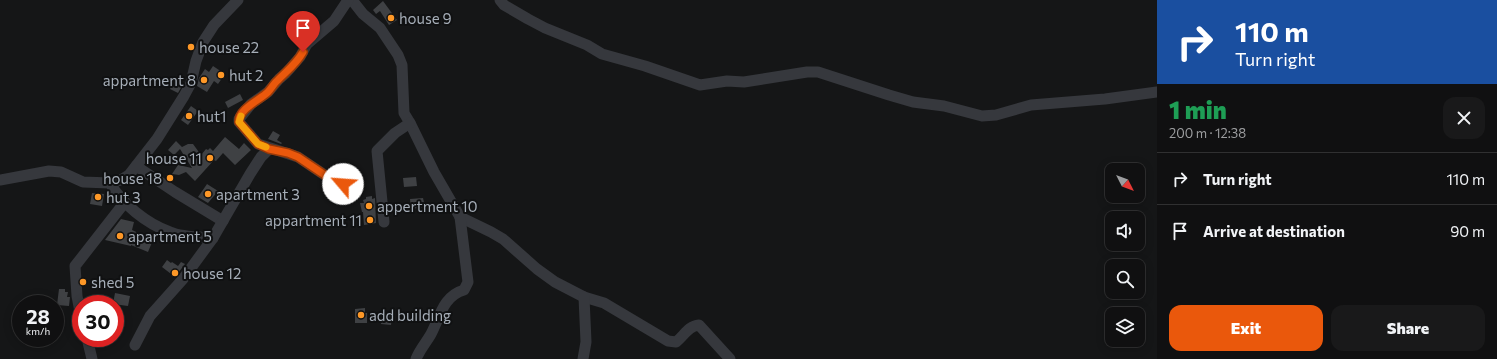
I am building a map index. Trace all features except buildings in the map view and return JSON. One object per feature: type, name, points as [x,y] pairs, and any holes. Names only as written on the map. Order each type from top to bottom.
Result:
[{"type":"street","points":[[0,180],[49,171],[61,172],[83,182],[110,183],[129,175],[157,139],[184,96],[191,83],[196,61],[203,42],[214,25],[238,0]]},
{"type":"street","points":[[343,184],[338,184],[298,157],[269,149],[258,144],[239,122],[239,119],[251,104],[264,95],[286,73],[300,57],[307,44],[334,21],[348,0]]},
{"type":"street","points":[[352,0],[363,14],[380,28],[398,55],[402,65],[404,113],[410,122],[428,161],[460,217],[468,282],[464,290],[458,291],[450,297],[443,307],[431,335],[420,349],[416,359]]},
{"type":"street","points":[[500,0],[504,5],[545,28],[588,46],[602,54],[615,59],[645,66],[700,85],[727,81],[744,82],[807,72],[818,72],[913,102],[944,106],[982,116],[996,115],[1031,105],[1105,99],[1157,92]]},
{"type":"street","points":[[384,222],[377,151],[395,133],[410,122]]},
{"type":"street","points":[[135,345],[157,308],[167,299],[179,284],[213,238],[250,174],[261,157],[269,149]]},
{"type":"street","points":[[136,166],[223,221]]},
{"type":"street","points":[[110,183],[125,202],[146,219],[171,233],[213,238]]},
{"type":"street","points":[[77,295],[75,266],[125,202]]},
{"type":"street","points":[[460,217],[503,239],[537,269],[555,282],[584,297],[604,303],[668,340],[676,342],[683,337],[688,329],[694,325],[699,325],[730,359]]},
{"type":"street","points":[[583,359],[586,342],[584,297]]},
{"type":"street","points":[[89,347],[92,359]]},
{"type":"slow traffic","points":[[241,116],[239,122],[258,144],[266,147]]},
{"type":"place","name":"house 9","points":[[391,18]]},
{"type":"place","name":"house 22","points":[[191,47]]},
{"type":"place","name":"hut 2","points":[[221,75]]},
{"type":"place","name":"appartment 8","points":[[204,80]]},
{"type":"place","name":"hut1","points":[[189,116]]},
{"type":"place","name":"house 11","points":[[210,158]]},
{"type":"place","name":"house 18","points":[[170,178]]},
{"type":"place","name":"apartment 3","points":[[208,194]]},
{"type":"place","name":"hut 3","points":[[98,197]]},
{"type":"place","name":"appertment 10","points":[[369,206]]},
{"type":"place","name":"appartment 11","points":[[370,220]]},
{"type":"place","name":"apartment 5","points":[[120,236]]},
{"type":"place","name":"house 12","points":[[175,273]]},
{"type":"place","name":"shed 5","points":[[83,282]]},
{"type":"place","name":"add building","points":[[361,315]]},
{"type":"route","points":[[303,52],[268,92],[251,104],[243,112],[239,122],[258,144],[269,149],[298,157],[338,184],[343,184]]}]
